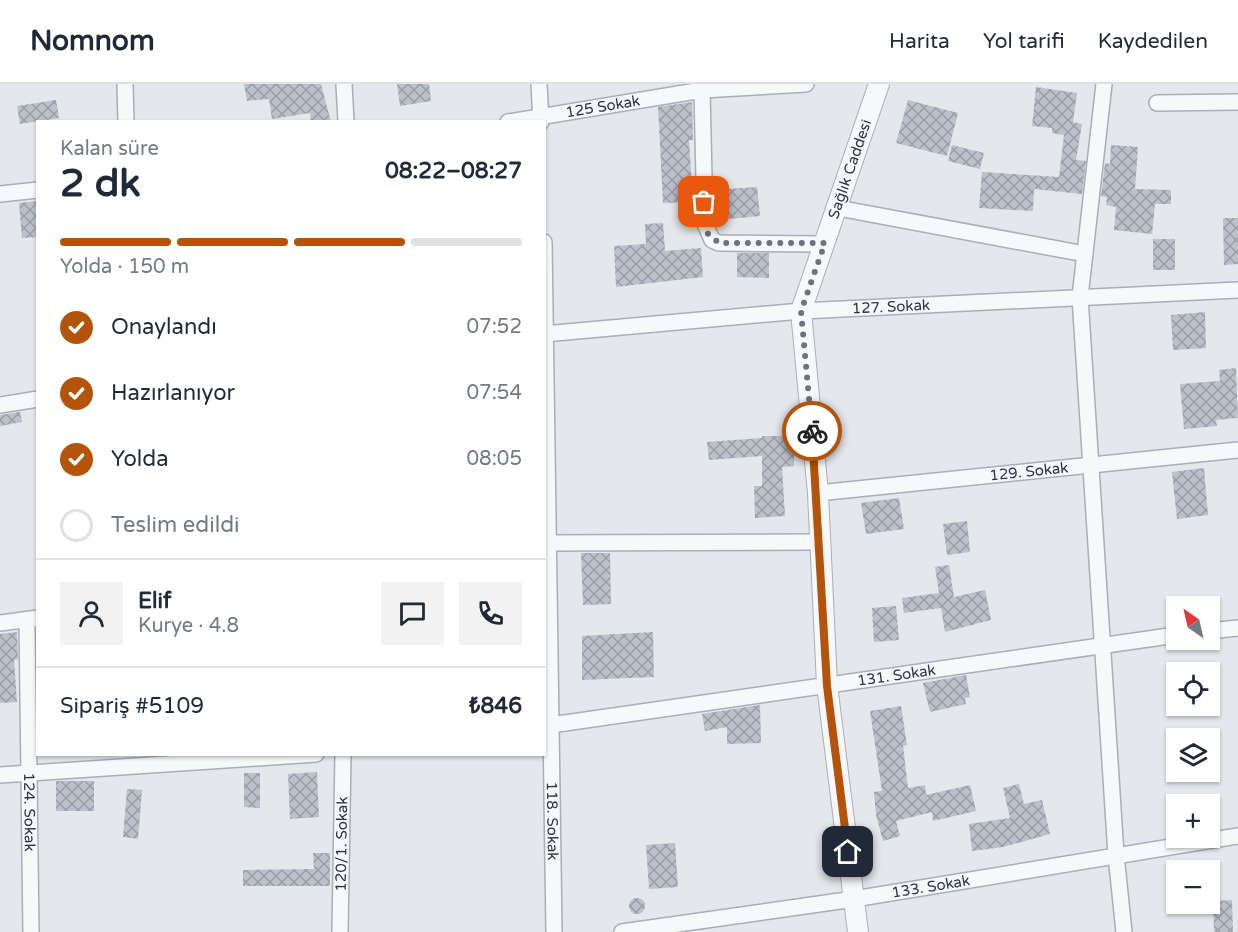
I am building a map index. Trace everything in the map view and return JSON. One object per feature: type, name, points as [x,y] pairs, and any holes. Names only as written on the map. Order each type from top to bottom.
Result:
[{"type":"street","points":[[125,84],[126,120]]},
{"type":"street","points":[[344,84],[346,120]]},
{"type":"street","points":[[539,84],[541,119]]},
{"type":"street","name":"125 Sokak","points":[[541,119],[702,90],[749,85],[806,84]]},
{"type":"street","name":"Sağlık Caddesi","points":[[858,932],[827,686],[818,493],[801,311],[879,84]]},
{"type":"street","points":[[1104,84],[1080,297],[1093,467],[1116,855],[1124,932]]},
{"type":"street","points":[[702,90],[705,224],[712,240],[719,243],[825,243]]},
{"type":"street","points":[[1157,103],[1238,102]]},
{"type":"street","points":[[0,194],[36,190]]},
{"type":"street","points":[[838,208],[1085,254]]},
{"type":"street","name":"127. Sokak","points":[[546,334],[801,311],[1238,290]]},
{"type":"street","name":"118. Sokak","points":[[546,334],[548,725],[554,932]]},
{"type":"street","points":[[0,405],[36,399]]},
{"type":"street","name":"129. Sokak","points":[[818,493],[1093,467],[1238,450]]},
{"type":"street","points":[[547,543],[819,543]]},
{"type":"street","points":[[0,623],[32,619]]},
{"type":"street","name":"124. Sokak","points":[[31,932],[32,619]]},
{"type":"street","points":[[1220,630],[1238,628]]},
{"type":"street","name":"131. Sokak","points":[[548,725],[1166,636]]},
{"type":"street","points":[[0,775],[286,756]]},
{"type":"street","name":"120/1. Sokak","points":[[340,932],[343,756]]},
{"type":"street","name":"133. Sokak","points":[[622,932],[854,899],[1238,836]]},
{"type":"building","points":[[244,84],[321,84],[330,120],[311,120],[310,113],[272,119],[269,99],[247,101]]},
{"type":"building","points":[[397,84],[429,84],[431,101],[400,106]]},
{"type":"building","points":[[1036,87],[1077,93],[1073,122],[1082,124],[1076,160],[1086,161],[1082,194],[1034,189],[1033,211],[979,208],[982,172],[1059,177],[1064,135],[1052,133],[1052,128],[1032,126]]},
{"type":"building","points":[[56,100],[59,118],[20,124],[17,106]]},
{"type":"building","points":[[908,100],[958,113],[947,156],[896,143]]},
{"type":"building","points":[[692,102],[693,140],[689,140],[693,202],[663,203],[658,107]]},
{"type":"building","points":[[952,145],[984,153],[980,169],[948,161]]},
{"type":"building","points":[[1111,145],[1138,147],[1135,189],[1171,190],[1171,204],[1155,204],[1152,234],[1114,230],[1116,207],[1106,205],[1107,197],[1101,196],[1105,163],[1110,164]]},
{"type":"building","points":[[757,187],[760,216],[729,219],[727,189]]},
{"type":"building","points":[[36,201],[36,237],[22,238],[19,203]]},
{"type":"building","points":[[1223,218],[1238,218],[1238,264],[1224,265]]},
{"type":"building","points":[[663,223],[665,251],[701,248],[703,277],[616,287],[614,246],[646,244],[645,224]]},
{"type":"building","points":[[1153,239],[1175,239],[1175,270],[1153,270]]},
{"type":"building","points":[[737,253],[769,253],[769,278],[737,277]]},
{"type":"building","points":[[1205,312],[1206,348],[1173,350],[1171,315]]},
{"type":"building","points":[[1236,368],[1238,418],[1216,420],[1217,426],[1184,429],[1180,384],[1220,381],[1219,370]]},
{"type":"building","points":[[20,412],[22,422],[0,426],[0,415]]},
{"type":"building","points":[[762,436],[794,436],[794,466],[782,467],[785,516],[755,518],[754,486],[762,486],[762,456],[709,460],[707,442],[762,438]]},
{"type":"building","points":[[1204,468],[1208,515],[1177,519],[1172,472]]},
{"type":"building","points":[[899,498],[904,529],[866,534],[861,503]]},
{"type":"building","points":[[967,521],[970,552],[947,555],[943,524]]},
{"type":"building","points":[[581,553],[610,553],[611,604],[583,605]]},
{"type":"building","points":[[949,565],[954,597],[985,590],[991,620],[945,632],[941,608],[904,613],[902,598],[939,593],[935,567]]},
{"type":"building","points":[[896,606],[899,640],[874,642],[872,608]]},
{"type":"building","points":[[17,632],[18,659],[14,660],[17,702],[0,703],[0,634]]},
{"type":"building","points":[[653,632],[654,677],[582,680],[582,636]]},
{"type":"building","points":[[966,675],[970,697],[965,698],[966,704],[930,712],[923,683]]},
{"type":"building","points":[[760,705],[761,743],[727,744],[727,727],[705,731],[702,714]]},
{"type":"building","points":[[901,706],[907,745],[903,746],[908,788],[925,785],[926,795],[970,785],[976,811],[933,821],[932,812],[896,821],[900,836],[883,841],[876,815],[874,792],[882,791],[870,711]]},
{"type":"building","points":[[317,772],[319,817],[290,819],[288,774]]},
{"type":"building","points":[[244,773],[260,773],[260,808],[244,807]]},
{"type":"building","points":[[56,781],[94,781],[94,811],[56,811]]},
{"type":"building","points":[[1019,784],[1024,804],[1042,800],[1050,834],[1003,847],[972,851],[969,824],[1010,818],[1003,788]]},
{"type":"building","points":[[127,789],[142,790],[138,839],[123,837]]},
{"type":"building","points":[[675,843],[678,887],[649,889],[646,845]]},
{"type":"building","points":[[313,853],[330,853],[330,886],[243,886],[243,870],[314,869]]},
{"type":"building","points":[[634,898],[640,898],[645,906],[643,912],[634,914],[629,909],[629,903]]},
{"type":"building","points":[[1232,900],[1233,932],[1214,932],[1213,914],[1220,914],[1220,901]]},
{"type":"way so far","points":[[704,202],[707,233],[712,240],[719,243],[825,243],[801,311],[812,431]]},
{"type":"route","points":[[812,431],[818,493],[827,686],[848,852]]}]
